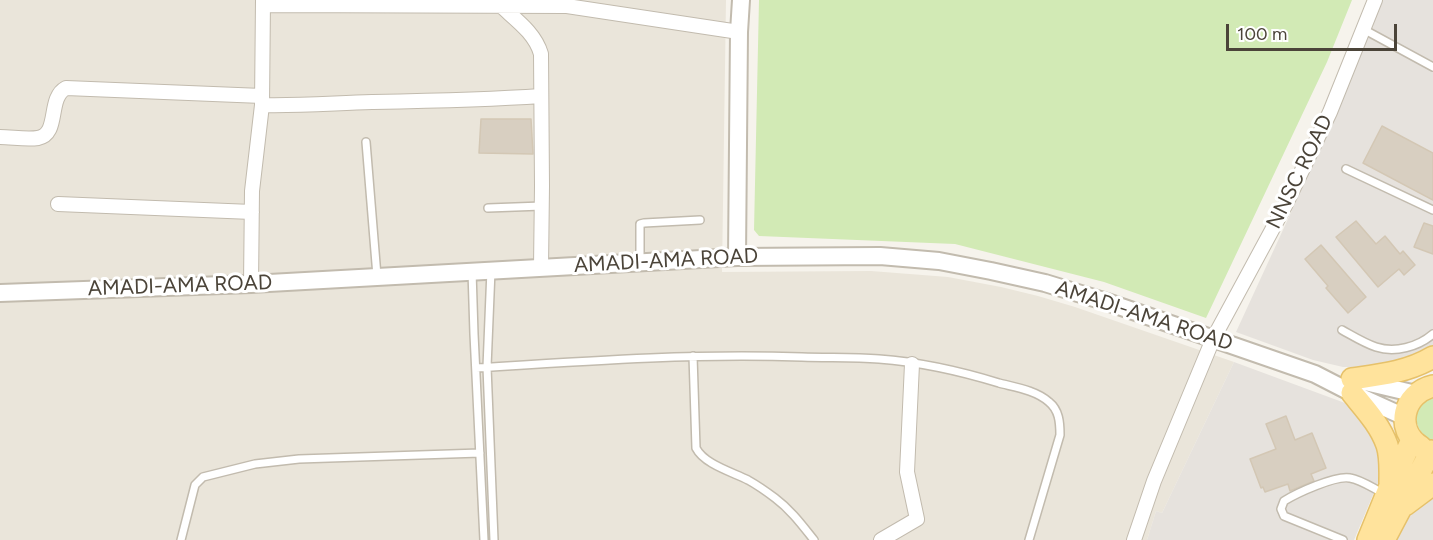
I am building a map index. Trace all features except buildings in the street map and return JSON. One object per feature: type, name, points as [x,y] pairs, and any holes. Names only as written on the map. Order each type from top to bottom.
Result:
[{"type":"main road","points":[[1392,497],[1388,446],[1352,386],[1404,370],[1433,357]]},
{"type":"main road","points":[[1368,540],[1392,497],[1432,451],[1412,440],[1405,417],[1408,404],[1424,390]]},
{"type":"main road","points":[[1384,540],[1392,497],[1412,440]]},
{"type":"main road","points":[[1392,497],[1433,484]]},
{"type":"street","points":[[737,257],[741,0]]},
{"type":"street","name":"NNSC ROAD","points":[[1134,540],[1154,481],[1212,339],[1290,195],[1330,112],[1376,0]]},
{"type":"street","points":[[250,284],[252,191],[262,101],[263,3],[400,2],[567,6],[739,32]]},
{"type":"street","points":[[501,6],[532,35],[541,54],[541,267]]},
{"type":"street","points":[[0,137],[37,139],[43,137],[50,129],[56,98],[60,91],[66,88],[262,101],[288,106],[541,96]]},
{"type":"street","points":[[58,204],[252,212]]},
{"type":"street","name":"AMADI-AMA ROAD","points":[[0,292],[250,284],[737,257],[880,255],[939,261],[991,271],[1045,283],[1107,302],[1352,386],[1405,417]]},
{"type":"street","points":[[881,540],[917,519],[907,472],[912,363]]},
{"type":"street","name":"AMADI-AMA ROAD","points":[[1352,386],[1424,390]]},
{"type":"lane","points":[[1363,29],[1433,67]]},
{"type":"lane","points":[[366,142],[376,276]]},
{"type":"lane","points":[[1346,169],[1433,210]]},
{"type":"lane","points":[[488,208],[542,206]]},
{"type":"lane","points":[[640,262],[640,224],[700,220]]},
{"type":"lane","points":[[491,270],[487,367],[494,540]]},
{"type":"lane","points":[[472,271],[484,540]]},
{"type":"lane","points":[[1342,330],[1375,347],[1389,350],[1417,345],[1433,334]]},
{"type":"lane","points":[[476,368],[654,357],[753,355],[879,359],[939,368],[990,380],[1048,400],[1058,415],[1060,435],[1029,540]]},
{"type":"lane","points":[[693,356],[696,448],[699,454],[706,460],[750,481],[775,498],[799,520],[814,540]]},
{"type":"lane","points":[[181,540],[195,485],[203,477],[255,464],[299,459],[480,453]]},
{"type":"lane","points":[[1342,540],[1284,516],[1281,509],[1284,501],[1335,478],[1344,477],[1352,478],[1392,497]]},
{"type":"shaded area","points":[[0,0],[726,0],[722,272],[871,271],[948,277],[1038,296],[1234,362],[1162,513],[1156,511],[1147,540],[0,540]]},
{"type":"shaded area","points":[[1383,0],[1433,0],[1433,348],[1419,357],[1375,367],[1343,367],[1313,360],[1236,332],[1294,206]]},
{"type":"shaded area","points":[[1234,362],[1345,403],[1360,416],[1376,443],[1380,470],[1378,483],[1354,540],[1147,540],[1156,511],[1162,513]]},
{"type":"shaded area","points":[[1433,491],[1433,540],[1396,540],[1409,514]]},
{"type":"green space","points":[[759,0],[1352,0],[1327,62],[1206,318],[1104,282],[955,244],[759,236],[754,230]]},
{"type":"green space","points":[[1433,396],[1433,441],[1421,431],[1416,418],[1420,405]]}]
